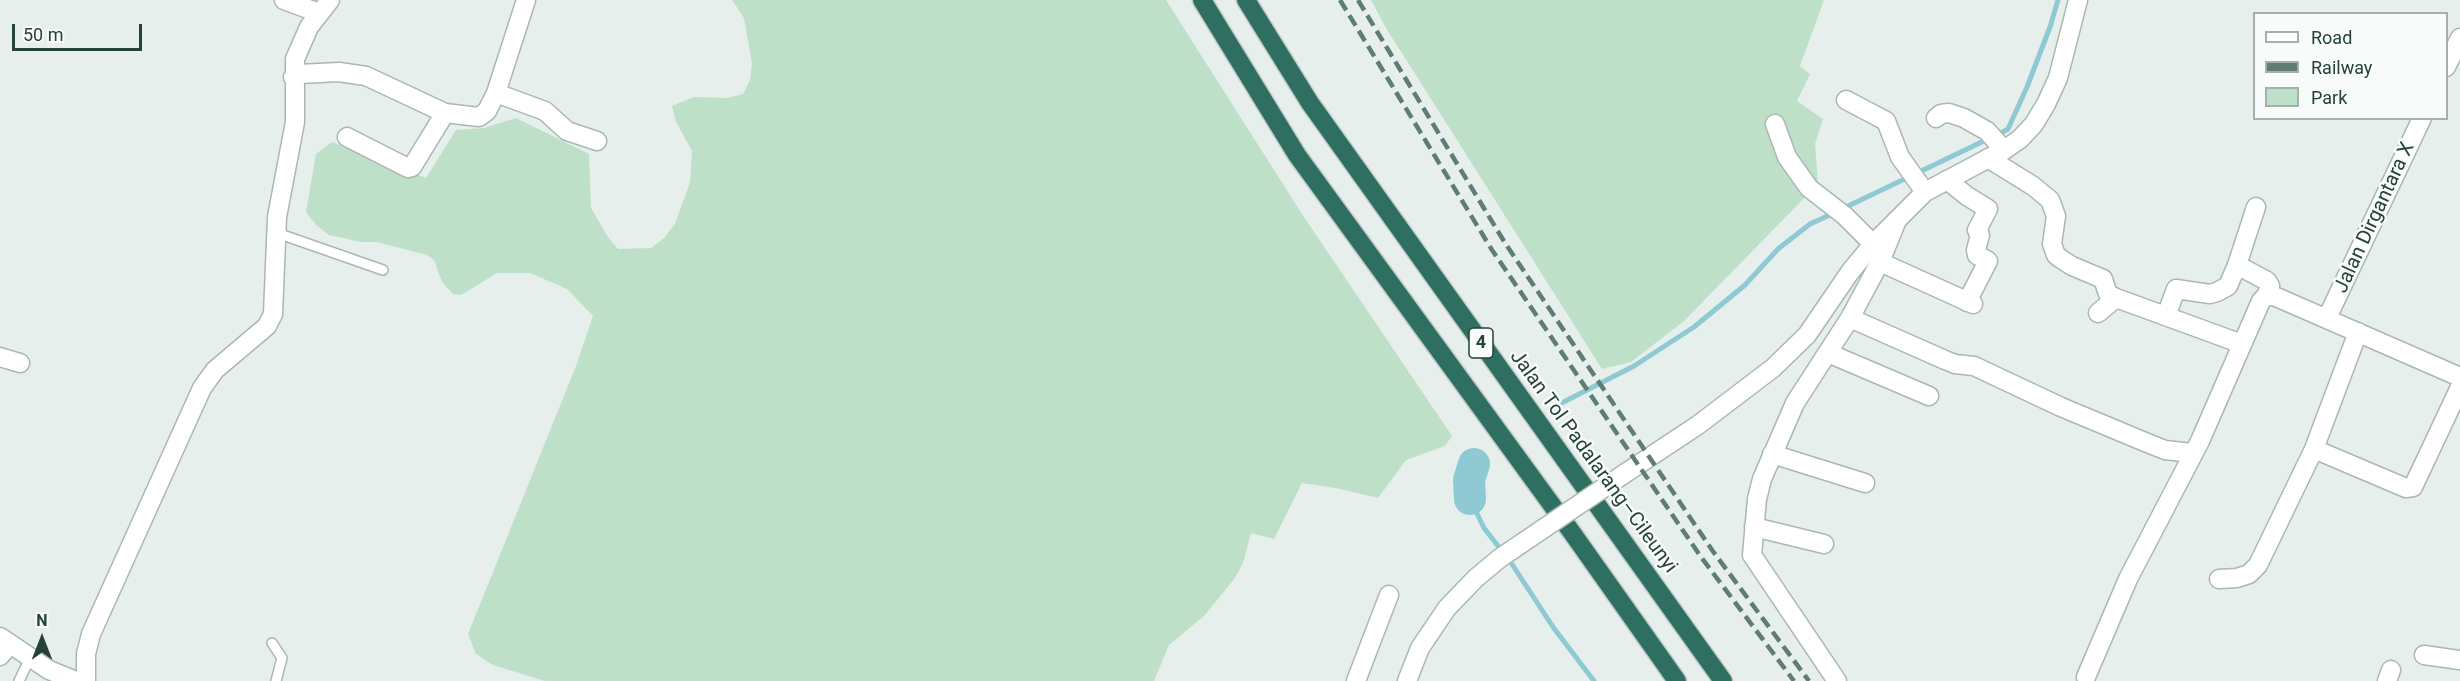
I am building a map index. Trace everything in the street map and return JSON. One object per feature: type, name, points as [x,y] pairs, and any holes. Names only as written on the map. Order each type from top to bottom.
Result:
[{"type":"highway","name":"4","points":[[1202,0],[1297,154],[1677,681]]},
{"type":"highway","name":"Jalan Tol Padalarang–Cileunyi","points":[[1246,0],[1310,103],[1723,681]]},
{"type":"street","points":[[86,681],[86,654],[91,634],[202,388],[215,369],[267,326],[273,314],[280,195],[295,122],[295,59],[309,27],[324,7],[284,0]]},
{"type":"street","points":[[296,75],[352,72],[366,76],[445,113],[479,117],[487,111],[496,93],[526,0]]},
{"type":"street","points":[[1916,180],[1947,180],[1994,145],[2020,139],[2034,124],[2058,78],[2078,0]]},
{"type":"street","points":[[2448,63],[2460,38]]},
{"type":"street","points":[[496,93],[545,111],[567,131],[597,141]]},
{"type":"street","points":[[1846,100],[1886,121],[1916,180]]},
{"type":"street","points":[[347,137],[408,168],[412,167],[445,113]]},
{"type":"street","points":[[1936,118],[1948,113],[1964,118],[2050,200],[2056,216],[2052,240],[2056,255],[2072,266],[2103,279],[2108,294],[2242,344]]},
{"type":"street","name":"Jalan Dirgantara X","points":[[2327,318],[2421,120]]},
{"type":"street","points":[[1775,124],[1787,157],[1795,171],[1809,188],[1845,216],[1873,244]]},
{"type":"street","points":[[1837,681],[1752,555],[1754,527],[1762,479],[1795,403],[1850,318],[1880,262],[1916,180]]},
{"type":"street","points":[[1880,262],[1970,303],[1988,261],[1977,255],[1976,250],[1980,235],[1977,230],[1988,209],[1947,180]]},
{"type":"street","points":[[2166,316],[2176,290],[2210,294],[2228,286],[2256,207]]},
{"type":"street","points":[[1407,681],[1420,648],[1447,608],[1476,578],[1500,558],[1698,425],[1773,368],[1806,335],[1850,272],[1897,220]]},
{"type":"street","points":[[2086,677],[2128,579],[2199,441],[2261,301],[2270,286],[2267,281],[2237,265]]},
{"type":"street","points":[[2266,296],[2274,296],[2327,318],[2460,377]]},
{"type":"street","points":[[2098,313],[2116,298]]},
{"type":"street","points":[[1850,318],[1955,364],[1974,366],[2061,407],[2164,450],[2192,453]]},
{"type":"street","points":[[2219,579],[2237,578],[2249,574],[2258,565],[2314,449],[2358,332]]},
{"type":"street","points":[[1828,353],[1929,396]]},
{"type":"street","points":[[0,357],[20,363]]},
{"type":"street","points":[[2314,449],[2406,488],[2413,487],[2460,387]]},
{"type":"street","points":[[1772,454],[1865,483]]},
{"type":"street","points":[[1754,527],[1824,544]]},
{"type":"street","points":[[1356,681],[1389,595]]},
{"type":"street","points":[[4,647],[29,662],[76,681]]},
{"type":"street","points":[[2424,655],[2460,660]]},
{"type":"lane","points":[[277,233],[383,270]]},
{"type":"lane","points":[[272,643],[282,658],[276,681]]},
{"type":"lane","points":[[20,680],[29,662]]},
{"type":"green space","points":[[732,0],[1166,0],[1302,214],[1452,436],[1445,446],[1406,460],[1378,498],[1302,483],[1274,539],[1251,533],[1243,563],[1235,578],[1204,616],[1169,645],[1154,681],[545,681],[493,665],[476,654],[468,634],[576,366],[593,316],[567,289],[530,273],[497,273],[461,295],[453,294],[442,282],[434,260],[427,255],[377,242],[361,242],[329,235],[316,225],[306,212],[316,154],[332,142],[426,178],[456,130],[484,128],[516,118],[589,154],[591,208],[608,237],[618,249],[651,248],[664,238],[675,224],[690,182],[692,151],[676,122],[672,106],[694,97],[727,98],[743,94],[750,80],[752,64],[744,18]]},
{"type":"green space","points":[[1371,0],[1824,0],[1800,66],[1810,74],[1797,101],[1823,119],[1815,144],[1818,184],[1684,321],[1631,362],[1602,369],[1386,28]]},
{"type":"waterway","points":[[1997,135],[2008,129],[2027,87],[2058,0]]},
{"type":"waterway","points":[[1842,209],[1988,139]]},
{"type":"waterway","points":[[1550,409],[1634,366],[1694,327],[1745,285],[1778,249],[1810,224],[1834,213]]},
{"type":"waterway","points":[[1470,499],[1469,480],[1474,464]]},
{"type":"waterway","points":[[1470,499],[1484,528],[1502,551]]},
{"type":"waterway","points":[[1508,558],[1553,627],[1594,681]]},
{"type":"railway","points":[[1340,0],[1492,250],[1701,557],[1794,681]]},
{"type":"railway","points":[[1358,0],[1505,243],[1712,550],[1809,681]]}]
